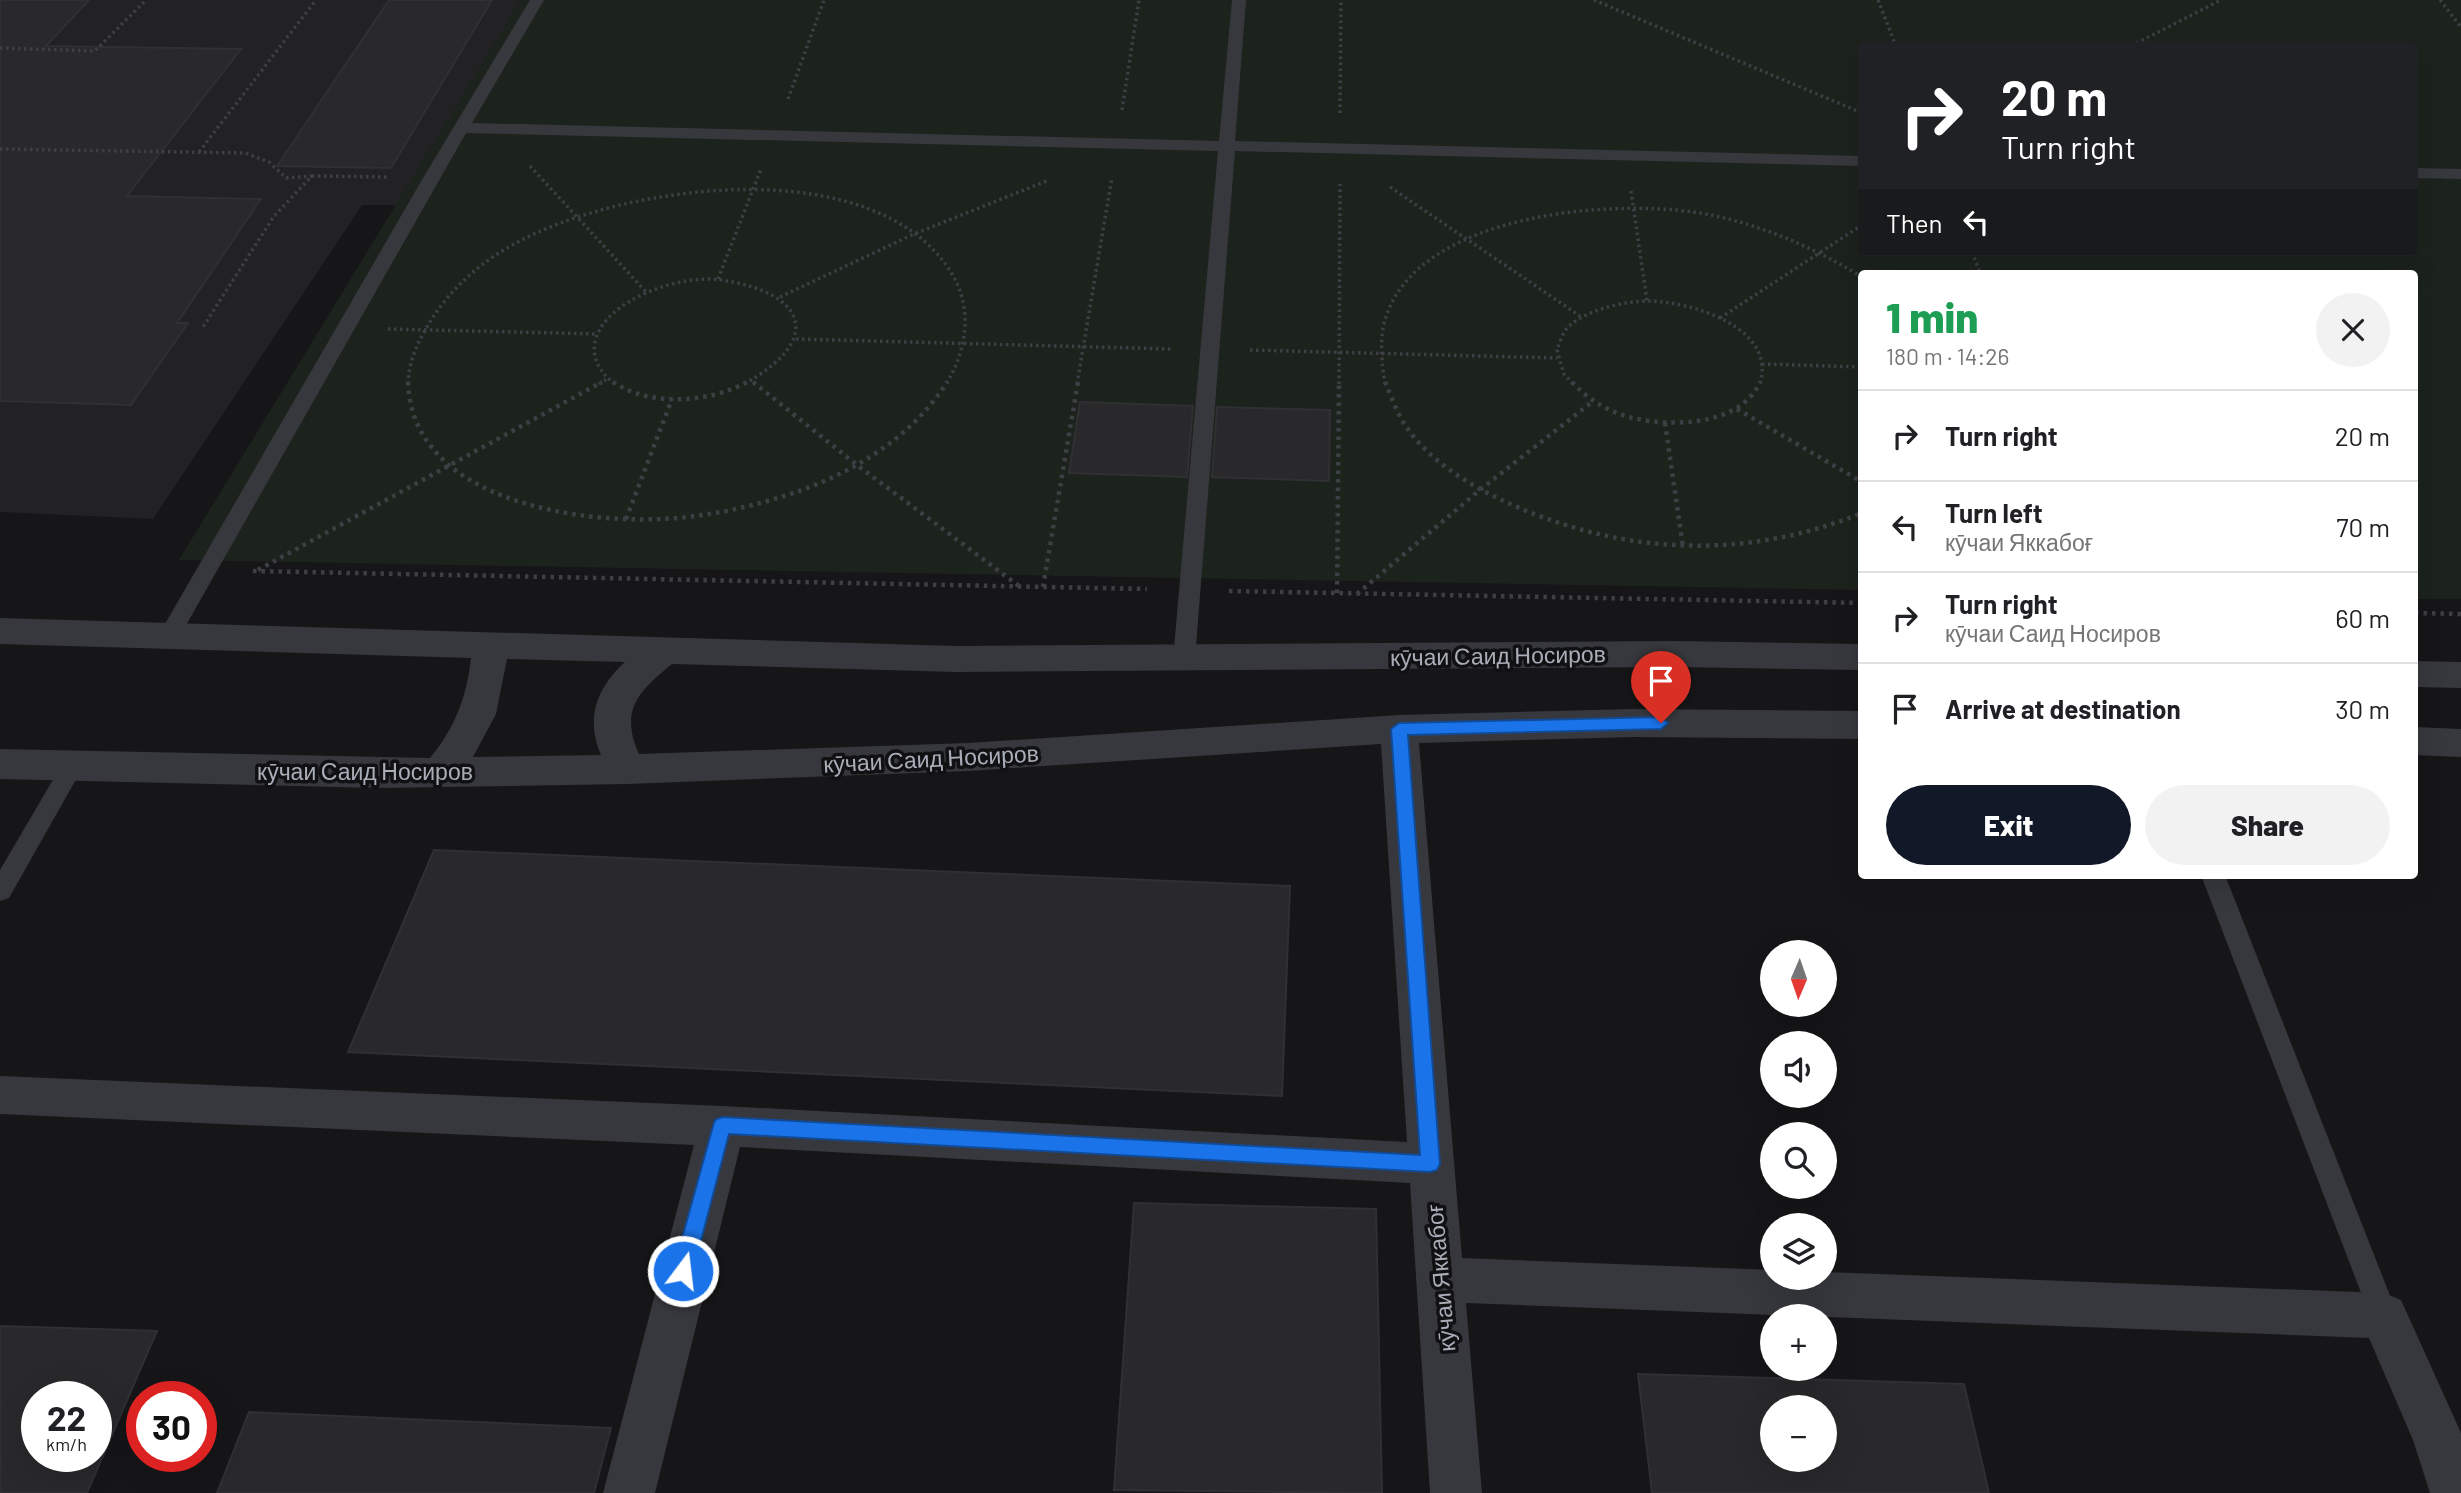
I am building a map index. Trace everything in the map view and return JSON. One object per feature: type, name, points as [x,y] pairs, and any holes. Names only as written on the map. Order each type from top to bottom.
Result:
[{"type":"street","name":"кӯчаи Саид Носиров","points":[[0,631],[944,659],[1663,654],[1858,657]]},
{"type":"street","points":[[440,772],[458,752],[472,729],[488,680],[490,646]]},
{"type":"street","points":[[627,769],[612,736],[610,726],[613,707],[619,692],[634,674],[663,651]]},
{"type":"street","points":[[2418,674],[2461,676]]},
{"type":"street","name":"кӯчаи Саид Носиров","points":[[0,764],[440,772],[627,769],[1023,754],[1399,729],[1633,723],[1858,727]]},
{"type":"street","name":"кӯчаи Яккабоғ","points":[[1399,729],[1456,1493]]},
{"type":"street","points":[[2418,741],[2461,743]]},
{"type":"street","points":[[0,1096],[722,1126],[1430,1164]]},
{"type":"street","points":[[629,1493],[722,1126]]},
{"type":"street","points":[[1441,1280],[2384,1316],[2450,1445],[2456,1493]]},
{"type":"lane","points":[[169,636],[431,178],[537,0]]},
{"type":"lane","points":[[1184,659],[1239,0]]},
{"type":"lane","points":[[461,128],[1858,161]]},
{"type":"lane","points":[[2418,173],[2461,174]]},
{"type":"lane","points":[[0,891],[72,767]]},
{"type":"lane","points":[[2215,879],[2384,1316]]},
{"type":"path","points":[[0,48],[96,51],[146,0]]},
{"type":"path","points":[[198,152],[316,0]]},
{"type":"path","points":[[786,103],[824,0]]},
{"type":"path","points":[[1043,587],[1139,0]]},
{"type":"path","points":[[1337,593],[1341,0]]},
{"type":"path","points":[[1594,0],[1858,111]]},
{"type":"path","points":[[1878,0],[1894,42]]},
{"type":"path","points":[[2139,42],[2221,0]]},
{"type":"path","points":[[2440,0],[2461,27]]},
{"type":"path","points":[[0,149],[245,153],[269,162],[286,178],[431,178]]},
{"type":"path","points":[[718,279],[765,159]]},
{"type":"path","points":[[526,162],[647,292]]},
{"type":"path","points":[[203,327],[274,216],[312,176]]},
{"type":"path","points":[[780,298],[914,234],[1061,176]]},
{"type":"path","points":[[1381,180],[1580,316]]},
{"type":"path","points":[[754,188],[826,197],[888,218],[932,248],[958,283],[966,312],[965,343],[958,365],[947,387],[909,429],[857,465],[820,483],[745,506],[706,514],[626,519],[588,516],[518,501],[488,489],[450,465],[425,439],[414,418],[409,396],[410,363],[422,330],[437,308],[478,268],[533,235],[575,217],[638,199],[677,192],[754,188]]},
{"type":"path","points":[[1631,189],[1647,301]]},
{"type":"path","points":[[1858,275],[1820,252],[1731,220],[1677,211],[1634,208],[1601,208],[1538,215],[1508,222],[1466,240],[1430,261],[1408,280],[1393,303],[1383,327],[1380,353],[1383,380],[1394,407],[1412,434],[1437,459],[1481,489],[1531,515],[1567,527],[1644,544],[1724,547],[1799,536],[1858,514]]},
{"type":"path","points":[[1720,318],[1858,228]]},
{"type":"path","points":[[718,279],[752,285],[780,298],[792,309],[797,323],[796,338],[788,354],[773,370],[753,382],[709,396],[672,400],[646,396],[607,379],[597,365],[594,350],[597,334],[616,311],[647,292],[682,283],[718,279]]},
{"type":"path","points":[[1647,301],[1672,302],[1720,318],[1740,331],[1755,347],[1762,364],[1758,388],[1750,400],[1717,418],[1665,423],[1640,420],[1592,402],[1574,389],[1562,374],[1557,358],[1558,342],[1566,328],[1580,316],[1622,302],[1647,301]]},
{"type":"path","points":[[388,328],[597,334]]},
{"type":"path","points":[[1762,364],[1858,367]]},
{"type":"path","points":[[255,571],[607,379]]},
{"type":"path","points":[[753,382],[857,465],[1019,587]]},
{"type":"path","points":[[626,519],[672,400]]},
{"type":"path","points":[[1357,594],[1481,489],[1592,402]]},
{"type":"path","points":[[1737,409],[1858,480]]},
{"type":"path","points":[[1665,423],[1683,547]]},
{"type":"path","points":[[207,569],[1858,603]]},
{"type":"path","points":[[2418,613],[2461,614]]},
{"type":"shaded area","points":[[0,0],[535,0],[409,205],[362,205],[153,519],[0,512]]},
{"type":"shaded area","points":[[521,0],[2461,0],[2461,599],[2418,599],[2418,270],[1858,270],[1858,590],[179,560]]},
{"type":"building","points":[[0,0],[89,0],[46,46],[241,49],[127,196],[261,199],[177,323],[188,323],[131,405],[0,401]]},
{"type":"building","points":[[389,0],[492,0],[391,168],[277,166]]},
{"type":"building","points":[[1080,402],[1193,406],[1187,477],[1069,473]]},
{"type":"building","points":[[1217,407],[1330,410],[1329,481],[1212,477]]},
{"type":"building","points":[[434,850],[1290,886],[1282,1096],[348,1052]]},
{"type":"building","points":[[1134,1203],[1376,1209],[1382,1493],[1114,1490]]},
{"type":"building","points":[[0,1326],[157,1331],[135,1381],[126,1381],[126,1403],[112,1435],[112,1381],[21,1381],[21,1472],[96,1472],[87,1493],[0,1493]]},
{"type":"building","points":[[1638,1374],[1760,1378],[1760,1381],[1964,1384],[1989,1493],[1652,1493]]},
{"type":"building","points":[[249,1412],[611,1428],[594,1493],[217,1493]]},
{"type":"route","points":[[683,1271],[722,1126],[1430,1164],[1399,729],[1661,723]]}]
